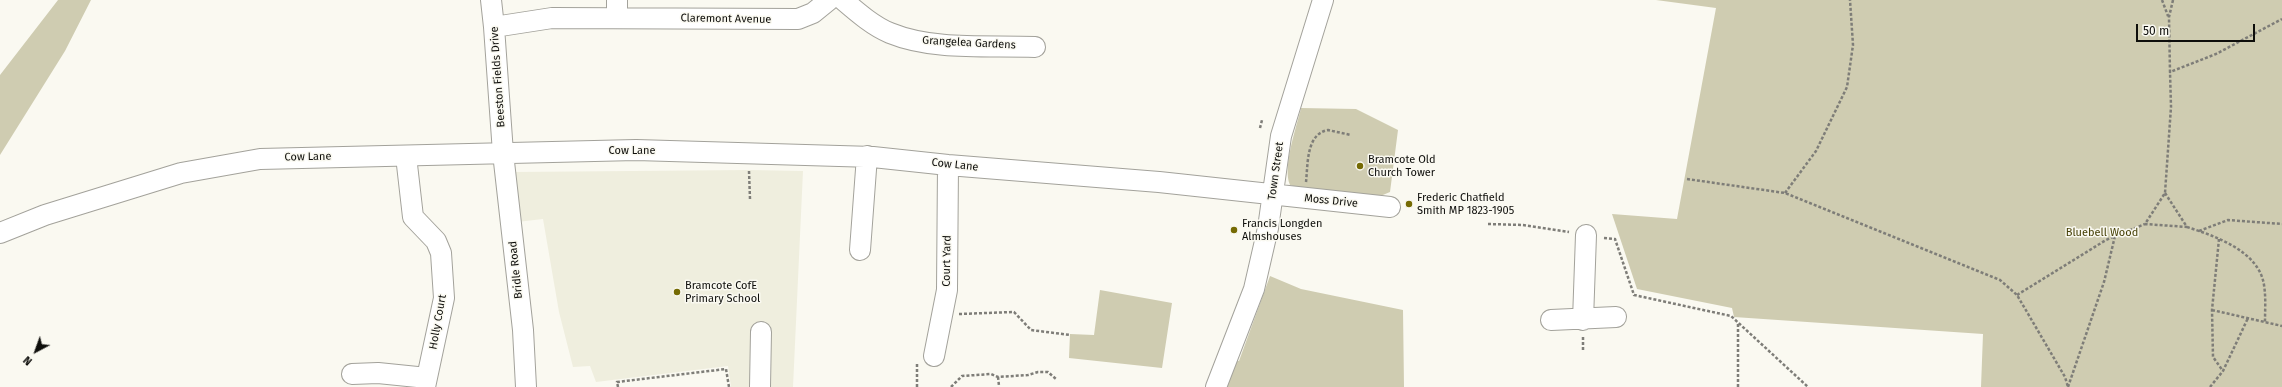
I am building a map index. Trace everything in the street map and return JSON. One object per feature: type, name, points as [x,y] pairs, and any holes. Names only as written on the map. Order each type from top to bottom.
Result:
[{"type":"street","name":"Beeston Fields Drive","points":[[490,0],[494,27],[503,153]]},
{"type":"street","name":"Claremont Avenue","points":[[494,27],[617,9],[798,19],[813,13],[829,0]]},
{"type":"street","name":"Grangelea Gardens","points":[[843,0],[868,20],[890,33],[912,40],[938,44],[1035,47]]},
{"type":"street","name":"Town Street","points":[[1216,387],[1254,289],[1262,260],[1273,194],[1276,160],[1286,117],[1323,0]]},
{"type":"street","name":"Cow Lane","points":[[0,233],[45,215],[181,173],[229,163],[260,159],[636,150],[867,156],[948,165],[1159,182],[1273,194]]},
{"type":"street","name":"Bridle Road","points":[[503,153],[523,330],[526,387]]},
{"type":"street","name":"Holly Court","points":[[350,374],[378,373],[426,383],[444,298],[441,252],[436,241],[413,217],[406,156]]},
{"type":"street","points":[[860,250],[867,156]]},
{"type":"street","name":"Court Yard","points":[[934,356],[947,290],[948,165]]},
{"type":"street","name":"Moss Drive","points":[[1273,194],[1390,207]]},
{"type":"street","points":[[1583,320],[1593,236]]},
{"type":"street","points":[[1551,320],[1616,318]]},
{"type":"street","points":[[760,387],[761,332]]},
{"type":"path","points":[[1785,193],[1816,151],[1847,87],[1853,45],[1850,0]]},
{"type":"path","points":[[2162,0],[2169,17]]},
{"type":"path","points":[[2145,224],[2165,193],[2171,107],[2169,17],[2173,0]]},
{"type":"path","points":[[2170,72],[2216,54],[2282,19]]},
{"type":"path","points":[[1260,128],[1262,120]]},
{"type":"path","points":[[1305,187],[1309,153],[1316,137],[1328,130],[1350,135]]},
{"type":"path","points":[[748,152],[750,199]]},
{"type":"path","points":[[1687,179],[1785,193],[2000,280],[2017,295],[2065,377],[2068,387]]},
{"type":"path","points":[[2165,193],[2187,227]]},
{"type":"path","points":[[2199,231],[2228,220],[2282,224]]},
{"type":"path","points":[[1488,224],[1523,225],[1615,239],[1634,295],[1731,316],[1808,387]]},
{"type":"path","points":[[2017,295],[2076,258],[2115,236],[2145,224],[2187,227],[2219,239],[2253,260],[2264,284],[2265,322]]},
{"type":"path","points":[[2068,387],[2104,282],[2115,236]]},
{"type":"path","points":[[2219,239],[2212,310],[2213,358],[2223,371]]},
{"type":"path","points":[[2212,310],[2282,326]]},
{"type":"path","points":[[942,315],[1014,312],[1031,330],[1070,335]]},
{"type":"path","points":[[2210,387],[2223,371],[2248,318]]},
{"type":"path","points":[[1738,323],[1738,387]]},
{"type":"path","points":[[1583,340],[1583,350]]},
{"type":"path","points":[[917,365],[917,387]]},
{"type":"path","points":[[618,387],[617,382],[726,369],[729,387]]},
{"type":"path","points":[[951,387],[962,376],[991,374],[998,377],[1048,372],[1056,379]]},
{"type":"path","points":[[998,377],[998,386]]},
{"type":"shaded area","name":"Bramcote CofE Primary School","points":[[803,171],[793,387],[731,387],[728,366],[596,382],[590,366],[573,367],[559,312],[543,219],[517,222],[514,172]]},
{"type":"green space","points":[[58,0],[91,0],[65,51],[0,155],[0,75]]},
{"type":"green space","name":"Bluebell Wood","points":[[1656,0],[2282,0],[2282,387],[1981,387],[1983,334],[1734,317],[1732,308],[1637,289],[1612,214],[1677,219],[1716,8]]},
{"type":"green space","points":[[1301,108],[1356,109],[1398,130],[1390,192],[1378,197],[1290,185],[1288,177],[1289,157]]},
{"type":"green space","points":[[1270,276],[1301,289],[1403,310],[1404,387],[1225,387],[1235,360],[1239,361]]},
{"type":"green space","points":[[1100,290],[1172,303],[1162,368],[1069,358],[1070,334],[1094,335]]},
{"type":"place","name":"Bramcote Old Church Tower","points":[[1360,166]]},
{"type":"place","name":"Frederic Chatfield Smith MP 1823-1905","points":[[1409,204]]},
{"type":"place","name":"Francis Longden Almshouses","points":[[1234,230]]},
{"type":"place","name":"Bramcote CofE Primary School","points":[[677,292]]}]
